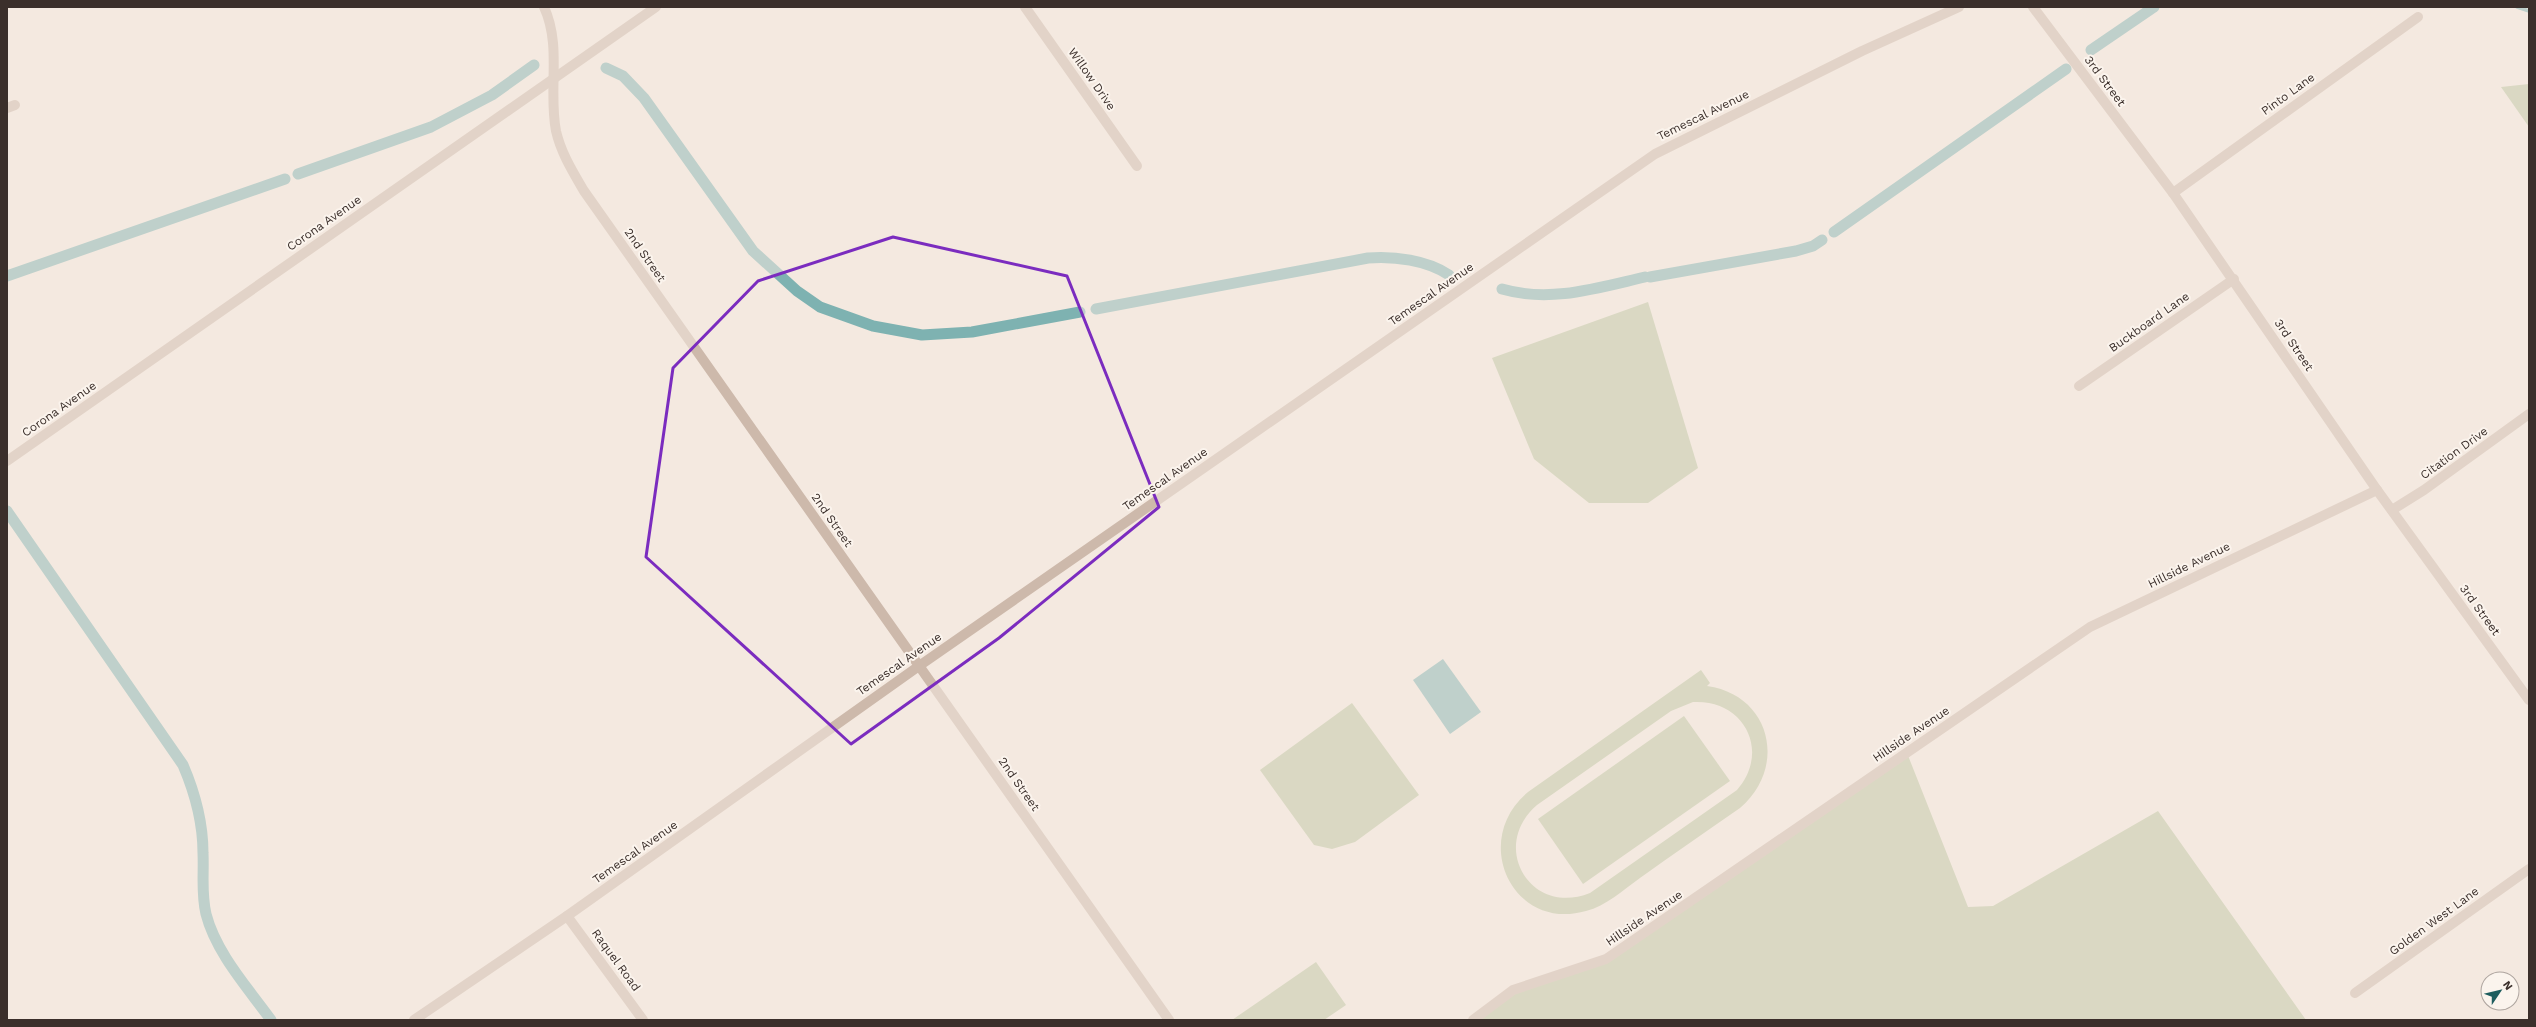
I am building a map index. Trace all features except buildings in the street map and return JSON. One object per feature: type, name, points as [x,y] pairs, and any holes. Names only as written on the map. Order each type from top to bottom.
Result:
[{"type":"street","name":"2nd Street","points":[[544,7],[551,29],[556,130],[563,151],[584,191],[1169,1020]]},
{"type":"street","name":"Corona Avenue","points":[[7,461],[656,7]]},
{"type":"street","name":"Willow Drive","points":[[1025,7],[1137,166]]},
{"type":"street","name":"Temescal Avenue","points":[[414,1020],[568,916],[919,666],[1655,154],[1862,51],[1959,7]]},
{"type":"street","name":"3rd Street","points":[[2033,7],[2173,193],[2234,279],[2377,490],[2529,700]]},
{"type":"street","name":"Pinto Lane","points":[[2173,193],[2418,17]]},
{"type":"street","name":"Buckboard Lane","points":[[2079,386],[2234,279]]},
{"type":"street","name":"Citation Drive","points":[[2392,510],[2424,490],[2529,414]]},
{"type":"street","name":"Hillside Avenue","points":[[1473,1020],[1513,990],[1606,959],[2090,627],[2377,490]]},
{"type":"street","name":"Golden West Lane","points":[[2355,993],[2529,869]]},
{"type":"street","name":"Raquel Road","points":[[568,916],[643,1020]]},
{"type":"highlighted area","points":[[893,237],[1067,276],[1159,507],[999,638],[851,744],[646,557],[673,368],[758,281]]},
{"type":"green space","points":[[2529,84],[2529,127],[2501,87]]},
{"type":"green space","points":[[1648,302],[1698,468],[1648,503],[1589,503],[1534,459],[1492,358]]},
{"type":"green space","points":[[1701,670],[1710,683],[1707,686],[1729,692],[1746,703],[1758,718],[1766,735],[1768,754],[1764,773],[1755,791],[1740,808],[1614,897],[1593,909],[1586,911],[1560,914],[1538,908],[1520,895],[1508,877],[1501,856],[1502,834],[1511,812],[1528,792]],"holes":[[[1693,702],[1711,703],[1726,709],[1738,718],[1747,730],[1751,744],[1752,759],[1747,775],[1737,790],[1590,893],[1569,898],[1550,895],[1534,887],[1523,873],[1517,857],[1517,839],[1523,822],[1537,805],[1671,711]]]},
{"type":"green space","points":[[1352,703],[1419,795],[1355,842],[1332,849],[1314,845],[1260,770]]},
{"type":"green space","points":[[1684,716],[1730,781],[1583,884],[1538,819]]},
{"type":"green space","points":[[1907,753],[1968,907],[1993,906],[2158,811],[2306,1020],[1473,1020],[1513,990],[1606,959]]},
{"type":"green space","points":[[1316,962],[1346,1005],[1324,1020],[1232,1020]]},
{"type":"water","points":[[1443,659],[1481,712],[1450,734],[1413,680]]},
{"type":"waterway","points":[[2091,50],[2154,7]]},
{"type":"waterway","points":[[2517,7],[2529,11]]},
{"type":"waterway","points":[[298,174],[431,127],[492,95],[534,65]]},
{"type":"waterway","points":[[606,68],[623,76],[644,98],[753,251],[797,291],[820,307],[873,326],[922,335],[972,332],[1080,312]]},
{"type":"waterway","points":[[1834,232],[2066,69]]},
{"type":"waterway","points":[[7,276],[285,179]]},
{"type":"waterway","points":[[1650,277],[1796,251],[1813,246],[1822,240]]},
{"type":"waterway","points":[[1096,309],[1368,258],[1410,260],[1431,266],[1449,275]]},
{"type":"waterway","points":[[1502,289],[1538,295],[1556,294],[1591,289],[1645,277]]},
{"type":"waterway","points":[[7,511],[183,765],[195,797],[202,830],[203,891],[206,914],[217,943],[234,970],[271,1020]]}]
